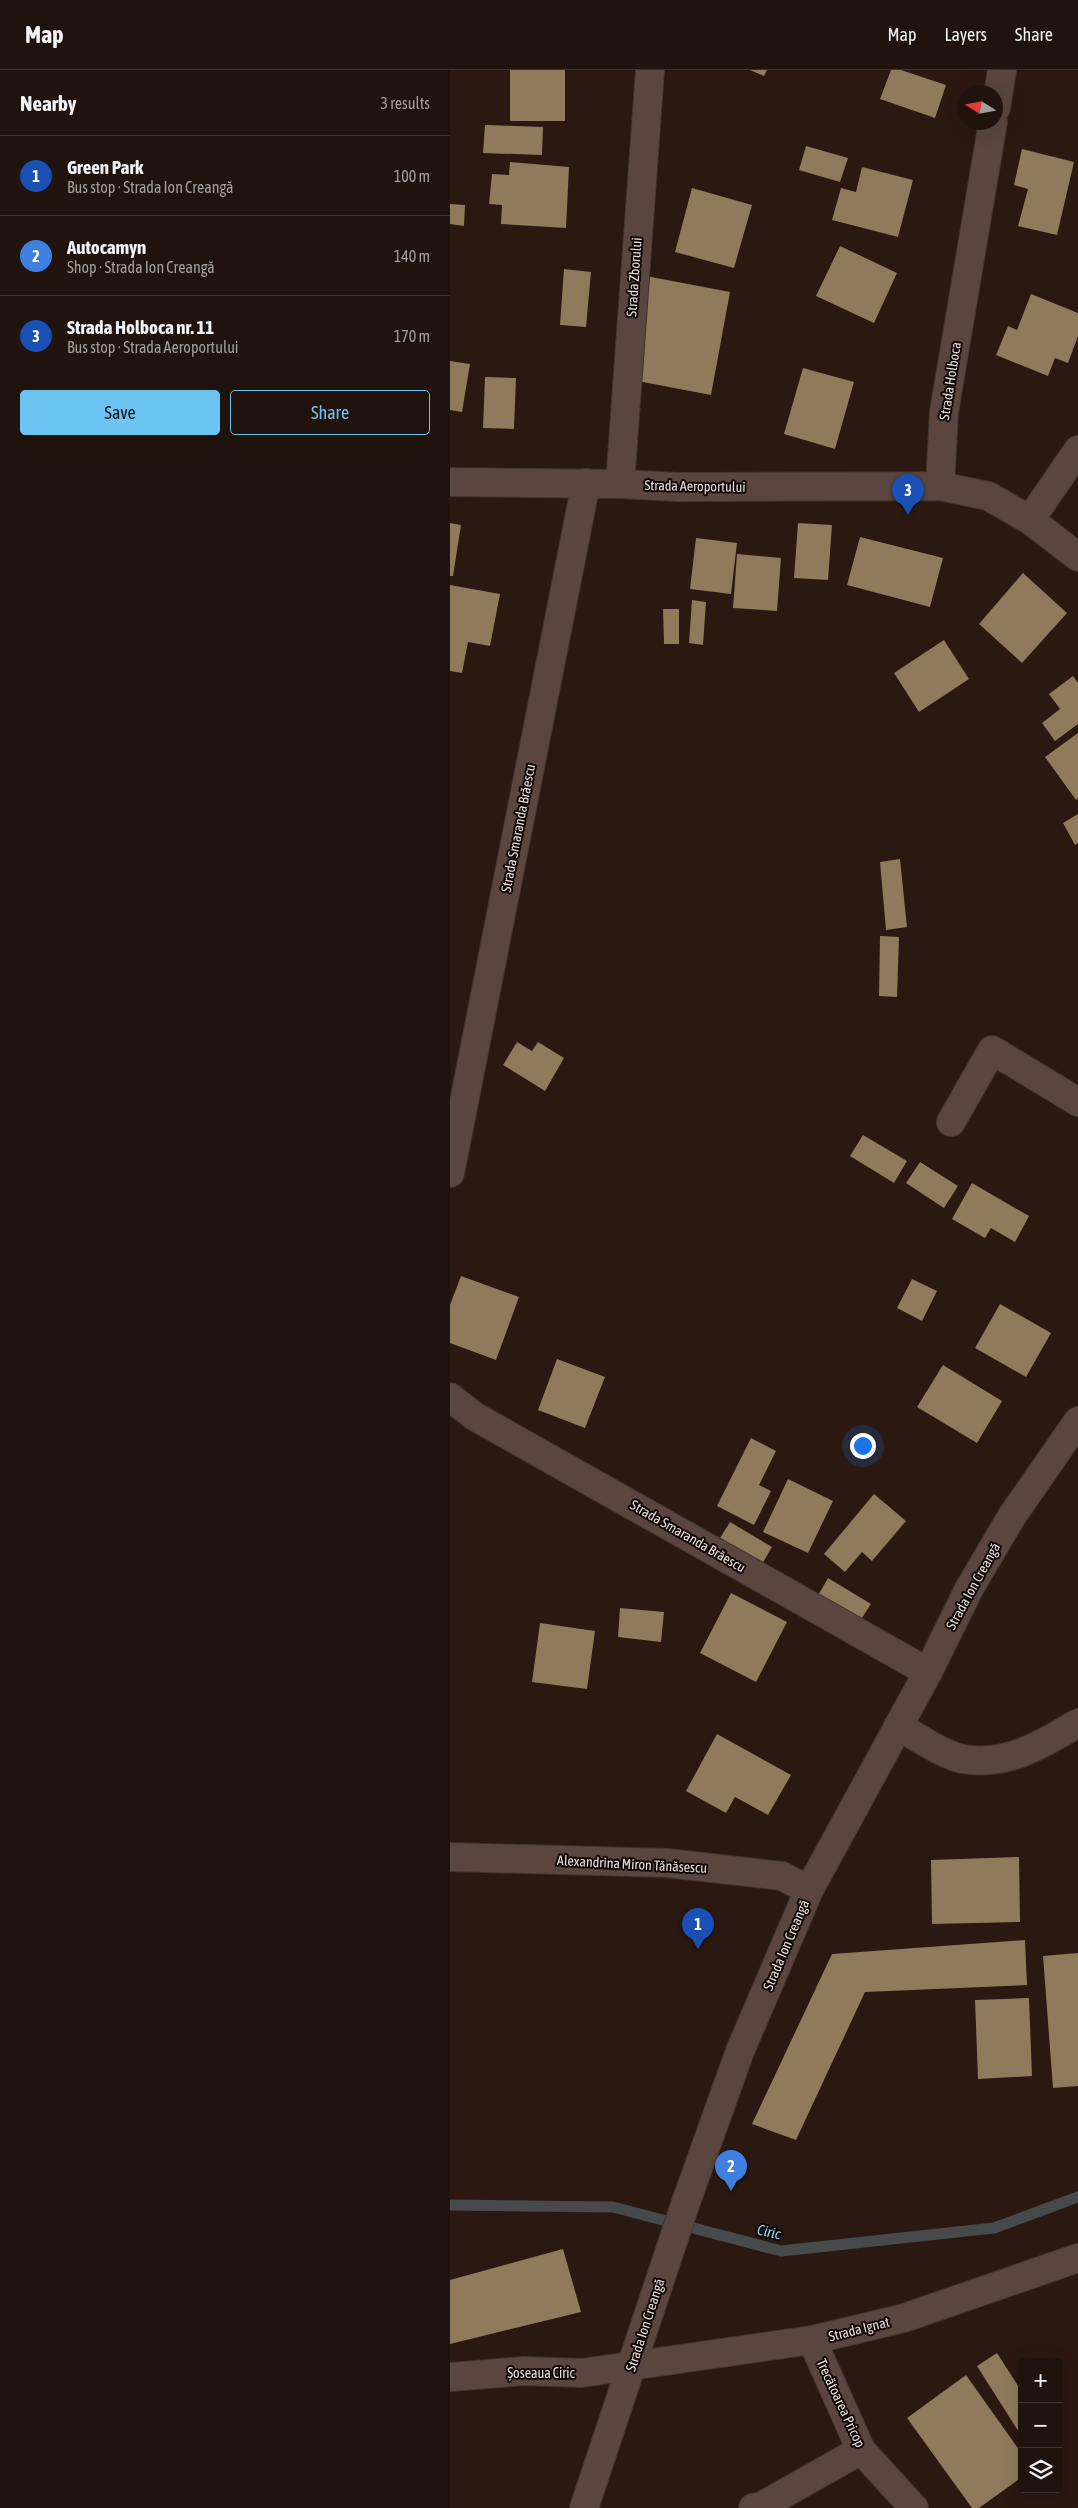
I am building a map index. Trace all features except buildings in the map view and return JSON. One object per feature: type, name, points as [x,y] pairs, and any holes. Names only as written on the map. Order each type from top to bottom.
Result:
[{"type":"street","name":"Strada Zborului","points":[[620,484],[650,70]]},
{"type":"street","points":[[1000,85],[1002,70]]},
{"type":"street","name":"Strada Holboca","points":[[940,486],[944,412],[992,130]]},
{"type":"street","points":[[1030,520],[1078,450]]},
{"type":"street","name":"Strada Aeroportului","points":[[450,482],[620,484],[678,488],[940,486]]},
{"type":"street","name":"Strada Smaranda Brăescu","points":[[450,1173],[586,484]]},
{"type":"street","points":[[940,486],[988,496],[1030,520],[1078,557]]},
{"type":"street","points":[[951,1122],[992,1050],[1078,1102]]},
{"type":"street","name":"Strada Smaranda Brăescu","points":[[450,1397],[474,1416],[928,1672]]},
{"type":"street","name":"Strada Ion Creangă","points":[[584,2508],[667,2260],[740,2051],[809,1890],[928,1672],[969,1589],[1008,1524],[1077,1423]]},
{"type":"street","points":[[898,1726],[963,1759],[999,1760],[1038,1747],[1078,1723]]},
{"type":"street","name":"Alexandrina Miron Tănăsescu","points":[[450,1857],[667,1863],[782,1876],[809,1890]]},
{"type":"street","name":"Strada Ignat","points":[[631,2367],[812,2340],[904,2318],[1078,2258]]},
{"type":"street","name":"Trecătoarea Pricop","points":[[812,2340],[861,2450],[914,2508]]},
{"type":"street","name":"Șoseaua Ciric","points":[[450,2377],[524,2371],[582,2372],[631,2367]]},
{"type":"street","points":[[753,2508],[762,2506],[861,2450]]},
{"type":"waterway","name":"Ciric","points":[[450,2205],[613,2207],[781,2251],[994,2228],[1078,2197]]},
{"type":"place","name":"Strada Holboca nr. 11","points":[[908,515]]},
{"type":"place","name":"Green Park","points":[[698,1949]]},
{"type":"place","name":"Autocamyn","points":[[731,2191]]}]
